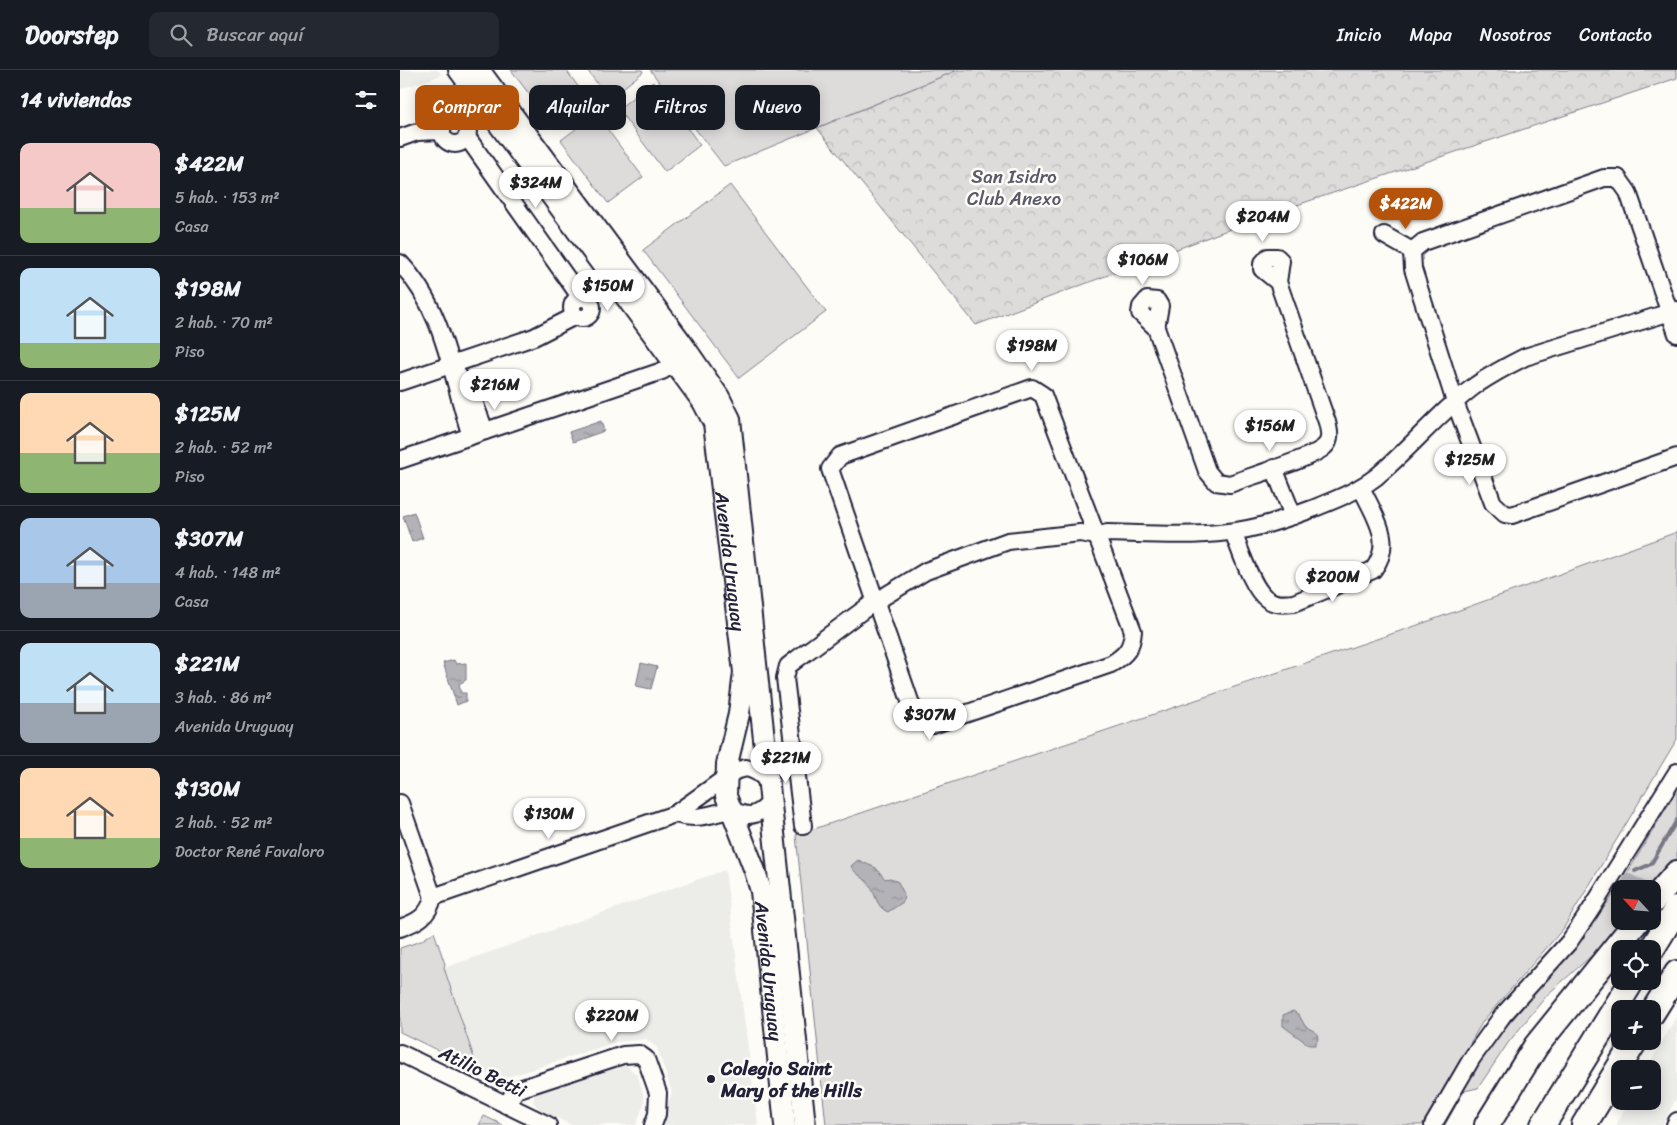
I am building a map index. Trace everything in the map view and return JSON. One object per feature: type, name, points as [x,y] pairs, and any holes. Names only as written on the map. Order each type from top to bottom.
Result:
[{"type":"highway","points":[[1661,892],[1677,873]]},
{"type":"highway","points":[[1657,940],[1677,908]]},
{"type":"highway","points":[[1487,1125],[1536,1046],[1630,930]]},
{"type":"highway","points":[[1660,1000],[1677,973]]},
{"type":"highway","points":[[1544,1125],[1626,990]]},
{"type":"highway","points":[[1584,1125],[1629,1050]]},
{"type":"highway","points":[[1589,1125],[1598,1100]]},
{"type":"main road","name":"Avenida Uruguay","points":[[459,70],[682,358],[726,409],[732,428],[771,790],[804,1125]]},
{"type":"main road","name":"Avenida Uruguay","points":[[479,70],[682,358],[709,412],[717,435],[744,672],[742,698],[725,780],[726,796],[761,891],[786,1125]]},
{"type":"street","points":[[400,138],[417,132],[442,131],[444,123],[456,118],[466,125],[467,137],[581,298],[574,300],[572,307],[575,316],[534,336],[400,382]]},
{"type":"street","points":[[1412,251],[1423,242],[1604,178],[1618,178],[1624,182],[1628,192],[1673,311],[1677,334]]},
{"type":"street","points":[[1384,235],[1412,251]]},
{"type":"street","points":[[1412,251],[1413,269],[1455,402],[1493,503],[1505,514],[1512,515],[1677,457]]},
{"type":"street","points":[[400,263],[425,294],[442,334],[457,395],[478,433]]},
{"type":"street","points":[[1156,328],[1210,477],[1222,484],[1230,484],[1274,468],[1324,448],[1330,435],[1278,282]]},
{"type":"street","points":[[803,826],[785,678],[786,670],[797,659],[875,601],[926,571],[1008,540],[1080,533],[1097,536],[1107,533],[1195,534],[1232,532],[1292,516],[1345,496],[1361,487],[1400,456],[1455,402],[1476,385],[1526,357],[1673,311]]},
{"type":"street","points":[[400,460],[662,371],[682,358]]},
{"type":"street","points":[[1032,388],[1043,395],[1097,536],[1133,631],[1132,644],[1125,654],[1111,664],[933,725],[917,718],[830,469],[833,462],[848,453],[1032,388]]},
{"type":"street","points":[[1274,468],[1292,516]]},
{"type":"street","points":[[1232,532],[1257,588],[1266,599],[1285,604],[1294,603],[1373,570],[1379,561],[1383,552],[1383,535],[1361,487]]},
{"type":"street","points":[[433,897],[676,814],[735,772],[746,768],[758,770],[767,778],[771,790],[766,805],[753,815],[742,815],[731,810],[697,818],[676,814]]},
{"type":"street","points":[[1433,1125],[1472,1058],[1503,1015],[1569,942],[1677,772]]},
{"type":"street","points":[[400,803],[433,897],[431,906],[417,922],[400,928]]},
{"type":"street","name":"Atilio Betti","points":[[400,1053],[548,1125]]},
{"type":"street","points":[[506,1105],[516,1090],[623,1055],[639,1054],[646,1059],[658,1094],[657,1114],[653,1125]]},
{"type":"street","points":[[1675,1125],[1677,1121]]},
{"type":"shaded area","points":[[400,70],[438,70],[442,75],[400,89]]},
{"type":"shaded area","points":[[725,870],[758,1125],[660,1125],[672,1092],[657,1048],[646,1039],[616,1042],[499,1080],[478,1070],[444,968]]},
{"type":"shaded area","points":[[1677,1015],[1677,1097],[1662,1125],[1616,1125],[1624,1110],[1661,1110],[1661,1060],[1652,1060],[1658,1050],[1661,1050],[1661,1044]]},
{"type":"shaded area","points":[[625,1064],[638,1076],[644,1097],[644,1104],[636,1125],[571,1125],[539,1109],[533,1102],[534,1094],[540,1090]]},
{"type":"green space","points":[[511,70],[566,70],[577,85],[529,85],[529,94]]},
{"type":"green space","points":[[587,70],[642,70],[643,72],[626,86],[598,85]]},
{"type":"green space","points":[[650,70],[958,70],[820,127],[820,85],[735,85],[735,130],[812,130],[724,166],[696,130],[725,130],[725,85],[662,85]]},
{"type":"green space","name":"San Isidro Club Anexo","points":[[958,70],[1677,70],[1677,78],[1267,215],[976,325],[819,130],[820,127]]},
{"type":"green space","points":[[636,95],[636,130],[689,130],[700,145],[665,172],[626,120],[626,103]]},
{"type":"green space","points":[[574,130],[608,130],[643,177],[608,203],[561,140]]},
{"type":"green space","points":[[730,185],[826,312],[739,378],[643,250]]},
{"type":"green space","points":[[1677,532],[1677,739],[1563,929],[1483,1021],[1422,1125],[826,1125],[796,835],[1415,626]]},
{"type":"green space","points":[[1677,790],[1677,861],[1660,880],[1623,880]]},
{"type":"green space","points":[[1611,898],[1611,930],[1621,930],[1548,994],[1508,1043],[1478,1088],[1464,1091],[1445,1125],[1440,1125],[1482,1055],[1579,942]]},
{"type":"green space","points":[[434,932],[478,1070],[400,1032],[400,948],[421,941]]},
{"type":"green space","points":[[484,1116],[503,1125],[479,1125]]},
{"type":"water","points":[[601,421],[604,431],[573,442],[569,432]]},
{"type":"water","points":[[414,512],[423,538],[412,542],[403,516]]},
{"type":"water","points":[[454,660],[456,664],[466,663],[466,680],[459,684],[461,693],[466,693],[466,701],[457,705],[443,663]]},
{"type":"water","points":[[641,663],[657,667],[651,689],[636,686]]},
{"type":"water","points":[[858,860],[876,868],[885,879],[890,878],[898,882],[904,894],[903,902],[888,912],[883,910],[869,884],[851,866]]},
{"type":"water","points":[[1293,1011],[1299,1015],[1305,1026],[1317,1033],[1318,1039],[1315,1045],[1309,1045],[1283,1026],[1283,1015]]},
{"type":"waterway","points":[[1635,871],[1651,864],[1677,820]]},
{"type":"place","name":"Colegio Saint Mary of the Hills","points":[[711,1079]]}]
